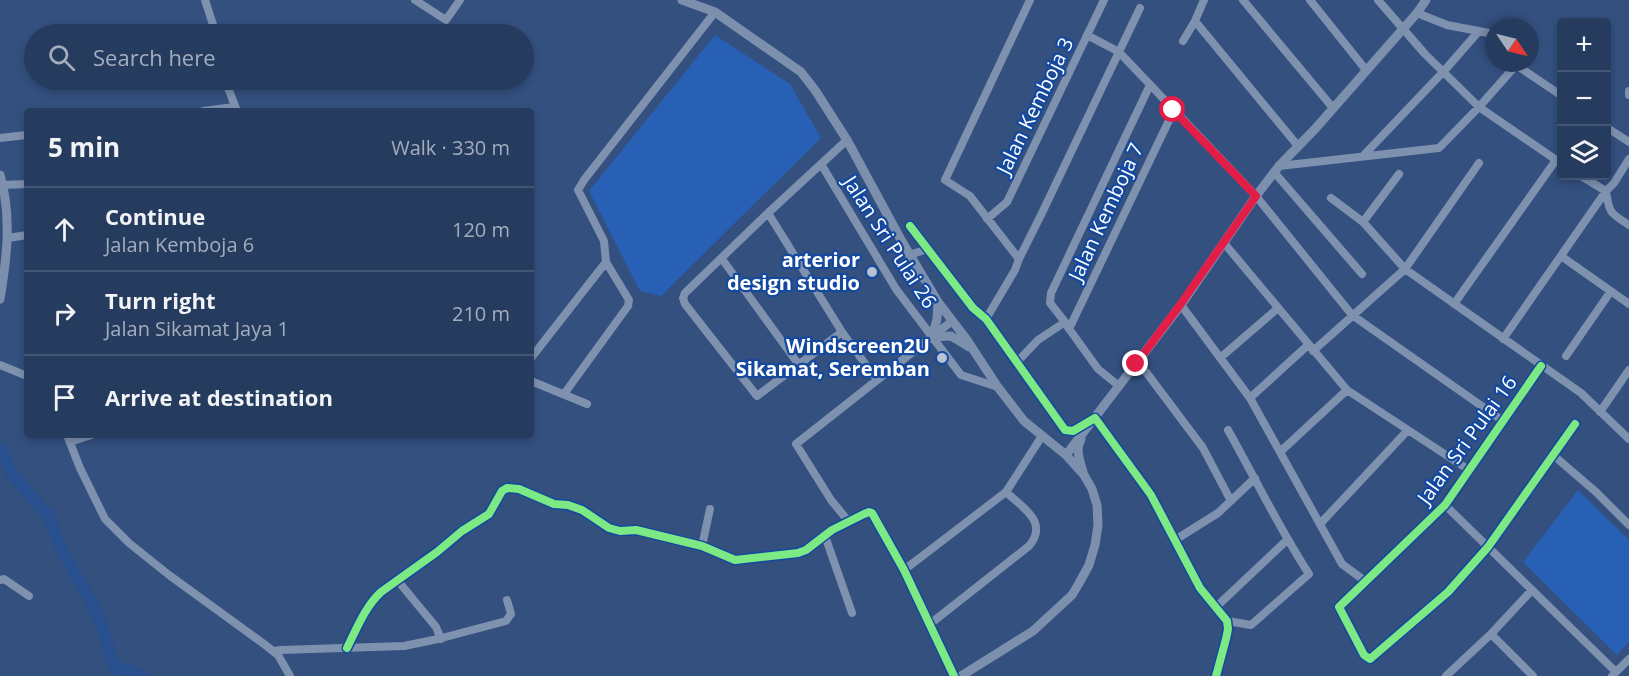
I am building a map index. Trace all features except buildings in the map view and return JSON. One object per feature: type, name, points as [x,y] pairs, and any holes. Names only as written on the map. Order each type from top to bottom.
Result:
[{"type":"main road","points":[[682,0],[715,12],[801,72],[847,140],[909,255],[938,302],[1024,421],[1066,456],[1084,475]]},
{"type":"main road","points":[[1066,456],[1180,305],[1277,169],[1417,13],[1426,0]]},
{"type":"main road","points":[[0,175],[7,206],[8,238],[0,299]]},
{"type":"main road","points":[[938,302],[932,337],[951,336],[974,350]]},
{"type":"main road","points":[[1044,438],[1064,444],[1084,432]]},
{"type":"main road","points":[[962,676],[1033,631],[1072,595],[1084,576],[1092,555],[1098,525],[1097,505],[1078,457],[1078,443],[1084,432]]},
{"type":"street","points":[[205,0],[213,24]]},
{"type":"street","points":[[418,1],[446,20],[460,0]]},
{"type":"street","points":[[1018,259],[970,196],[945,180],[1030,0]]},
{"type":"street","name":"Jalan Kemboja 3","points":[[987,219],[1007,202],[1104,0]]},
{"type":"street","points":[[1183,41],[1204,0]]},
{"type":"street","points":[[1243,0],[1333,108]]},
{"type":"street","points":[[1310,0],[1366,70]]},
{"type":"street","points":[[1378,0],[1402,30],[1479,107],[1557,161]]},
{"type":"street","points":[[986,319],[1015,270],[1018,259],[1140,8]]},
{"type":"street","points":[[564,394],[628,306],[628,300],[606,262],[604,242],[578,190],[715,12]]},
{"type":"street","points":[[1417,13],[1447,25],[1485,32]]},
{"type":"street","points":[[1195,21],[1298,146]]},
{"type":"street","points":[[1363,156],[1479,31]]},
{"type":"street","points":[[1087,35],[1119,52],[1256,196],[1352,315],[1503,421]]},
{"type":"street","points":[[1277,169],[1363,156],[1439,148],[1510,72]]},
{"type":"street","points":[[1528,72],[1557,92]]},
{"type":"street","points":[[1119,386],[1098,369],[1050,303],[1051,293],[1150,85]]},
{"type":"street","points":[[228,90],[235,108]]},
{"type":"street","name":"Jalan Kemboja 7","points":[[1067,325],[1173,110]]},
{"type":"street","points":[[1611,130],[1629,142]]},
{"type":"street","points":[[0,138],[24,135]]},
{"type":"street","points":[[842,332],[757,396],[685,304],[683,298],[685,293],[768,213],[847,140]]},
{"type":"street","points":[[1503,339],[1629,159]]},
{"type":"street","points":[[1250,398],[1405,269],[1479,163]]},
{"type":"street","points":[[1454,304],[1557,163]]},
{"type":"street","name":"Jalan Sri Pulai 26","points":[[821,164],[896,289],[961,375],[998,387]]},
{"type":"street","points":[[1277,169],[1362,274]]},
{"type":"street","points":[[1363,222],[1399,174]]},
{"type":"street","points":[[1588,180],[1606,191]]},
{"type":"street","points":[[3,186],[24,184]]},
{"type":"street","points":[[1606,191],[1609,210],[1629,225]]},
{"type":"street","points":[[1331,198],[1363,222],[1405,269],[1581,393],[1629,439]]},
{"type":"street","points":[[768,213],[842,332],[877,380]]},
{"type":"street","points":[[910,226],[973,308],[986,319],[1065,430],[1073,431],[1095,418],[1151,495],[1200,588],[1227,621],[1228,629],[1216,676]]},
{"type":"street","points":[[8,238],[24,235]]},
{"type":"street","points":[[1224,243],[1347,390],[1469,470]]},
{"type":"street","points":[[909,255],[927,249]]},
{"type":"street","points":[[1561,256],[1629,304]]},
{"type":"street","points":[[722,259],[800,365]]},
{"type":"street","points":[[534,354],[606,262]]},
{"type":"street","points":[[1566,356],[1611,291]]},
{"type":"street","points":[[1180,305],[1250,398],[1342,564],[1365,581]]},
{"type":"street","points":[[1220,358],[1278,308]]},
{"type":"street","points":[[849,522],[831,500],[796,444],[952,321]]},
{"type":"street","points":[[1017,362],[1038,340],[1067,325]]},
{"type":"street","points":[[0,364],[24,375]]},
{"type":"street","points":[[1136,364],[1146,372],[1203,448],[1231,501]]},
{"type":"street","name":"Jalan Sri Pulai 16","points":[[1488,547],[1448,592],[1370,659],[1364,655],[1339,607],[1445,505],[1541,366]]},
{"type":"street","points":[[1600,412],[1629,370]]},
{"type":"street","points":[[534,382],[587,404]]},
{"type":"street","points":[[1280,452],[1347,390]]},
{"type":"street","points":[[1488,547],[1575,424]]},
{"type":"street","points":[[1227,621],[1251,625],[1309,574],[1287,540],[1228,430]]},
{"type":"street","points":[[1320,524],[1408,430]]},
{"type":"street","points":[[69,438],[84,477],[105,519],[129,543],[169,575],[273,651],[290,676]]},
{"type":"street","points":[[904,570],[1006,492],[1044,438]]},
{"type":"street","points":[[1553,455],[1596,492],[1629,525]]},
{"type":"street","points":[[1175,540],[1218,513],[1255,478]]},
{"type":"street","points":[[347,648],[368,606],[381,592],[462,531],[489,514],[498,495],[507,488],[519,489],[554,504],[568,505],[582,510],[609,528],[620,531],[636,530],[702,546],[735,560],[798,553],[849,522],[869,512],[872,513],[904,570],[954,676]]},
{"type":"street","points":[[930,624],[1035,540],[1038,532],[1037,524],[1032,516],[1006,492]]},
{"type":"street","points":[[1445,505],[1614,674],[1629,659]]},
{"type":"street","points":[[702,546],[710,509]]},
{"type":"street","points":[[825,536],[852,613]]},
{"type":"street","points":[[1215,608],[1287,540]]},
{"type":"street","points":[[0,580],[4,579],[29,596]]},
{"type":"street","points":[[398,581],[436,627],[441,639]]},
{"type":"street","points":[[1447,676],[1532,590]]},
{"type":"street","points":[[273,651],[404,646],[441,639],[506,621],[511,614],[507,600]]},
{"type":"street","points":[[1491,634],[1533,676]]},
{"type":"shaded area","points":[[715,35],[790,84],[821,138],[661,296],[640,291],[589,191]]},
{"type":"shaded area","points":[[1578,490],[1629,540],[1629,642],[1617,655],[1523,562]]},
{"type":"waterway","points":[[0,448],[12,474],[48,515],[63,553],[89,597],[102,626],[116,668],[129,670],[142,676]]},
{"type":"cycle path","points":[[910,226],[973,308],[986,319],[1065,430],[1073,431],[1095,418],[1151,495],[1200,588],[1227,621],[1228,629],[1216,676]]},
{"type":"cycle path","points":[[1541,366],[1445,505],[1339,607],[1364,655],[1370,659],[1448,592],[1488,547],[1575,424]]},
{"type":"cycle path","points":[[347,648],[375,598],[462,531],[489,514],[502,491],[507,488],[519,489],[554,504],[568,505],[582,510],[609,528],[620,531],[636,530],[702,546],[735,560],[798,553],[806,550],[832,530],[864,514],[872,513],[904,570],[954,676]]},
{"type":"place","name":"arterior design studio","points":[[872,272]]},
{"type":"place","name":"Windscreen2U Sikamat, Seremban","points":[[942,358]]},
{"type":"route","points":[[1136,364],[1256,196],[1173,110]]}]
